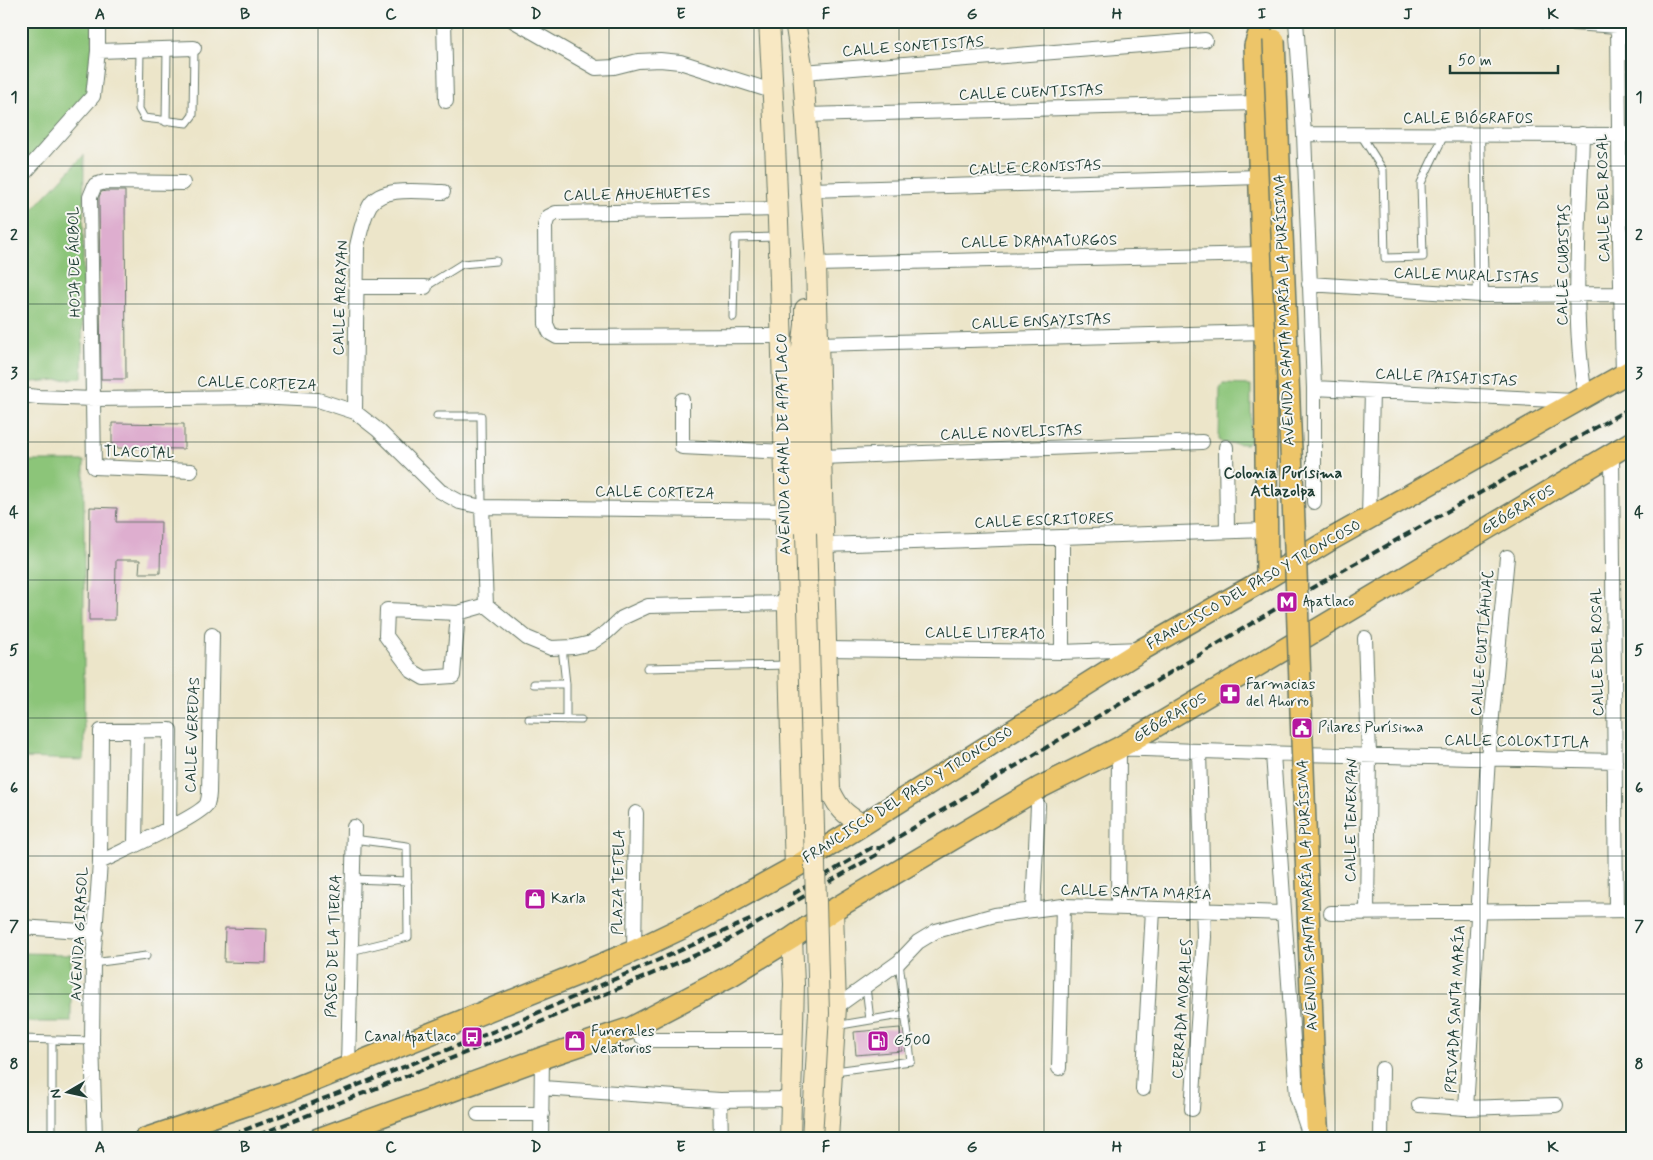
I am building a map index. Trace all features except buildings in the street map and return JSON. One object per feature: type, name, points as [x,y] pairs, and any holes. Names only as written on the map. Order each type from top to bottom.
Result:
[{"type":"main road","points":[[1263,21],[1255,46],[1265,332],[1267,578]]},
{"type":"main road","name":"AVENIDA SANTA MARÍA LA PURÍSIMA","points":[[1273,31],[1318,1139]]},
{"type":"main road","name":"FRANCISCO DEL PASO Y TRONCOSO","points":[[145,1139],[288,1091],[348,1065],[634,951],[701,919],[794,867],[1143,649],[1369,518],[1628,372]]},
{"type":"main road","name":"GEÓGRAFOS","points":[[833,910],[1039,788],[1119,748],[1632,442]]},
{"type":"main road","points":[[330,1136],[542,1058],[631,1028],[730,976],[833,910]]},
{"type":"street","points":[[21,177],[93,96],[98,51],[98,21]]},
{"type":"street","points":[[444,21],[446,101]]},
{"type":"street","points":[[514,21],[596,68],[614,67],[638,61],[660,60],[680,62],[772,91]]},
{"type":"street","name":"AVENIDA CANAL DE APATLACO","points":[[769,21],[782,336],[794,867]]},
{"type":"street","points":[[795,21],[803,64],[816,264],[830,790],[837,806],[846,815],[862,824]]},
{"type":"street","points":[[1296,21],[1304,134],[1314,388],[1314,502]]},
{"type":"street","points":[[1544,21],[1622,24]]},
{"type":"street","name":"CALLE DEL ROSAL","points":[[1622,24],[1626,238],[1622,294],[1628,372]]},
{"type":"street","name":"CALLE SONETISTAS","points":[[803,64],[1205,40]]},
{"type":"street","points":[[98,51],[194,48]]},
{"type":"street","points":[[771,58],[803,64]]},
{"type":"street","name":"CALLE CUENTISTAS","points":[[806,115],[1256,103]]},
{"type":"street","name":"CALLE BIÓGRAFOS","points":[[1304,134],[1625,135]]},
{"type":"street","name":"CALLE CUBISTAS","points":[[1581,398],[1578,295],[1582,134]]},
{"type":"street","points":[[1476,135],[1481,295]]},
{"type":"street","name":"CALLE CRONISTAS","points":[[810,190],[1260,177]]},
{"type":"street","name":"HOJA DE ÁRBOL","points":[[94,398],[90,197],[95,185],[105,182],[183,183]]},
{"type":"street","name":"CALLE ARRAYAN","points":[[355,412],[357,246],[362,225],[370,205],[379,196],[391,192],[443,192]]},
{"type":"street","name":"CALLE AHUEHUETES","points":[[777,213],[556,213],[548,217],[545,226],[546,324],[550,333],[557,337],[782,336]]},
{"type":"street","points":[[777,213],[788,231],[794,326],[801,356]]},
{"type":"street","points":[[812,1139],[819,1013],[801,356],[805,325],[805,250],[814,226]]},
{"type":"street","name":"CALLE DRAMATURGOS","points":[[816,264],[1263,254]]},
{"type":"street","name":"CALLE MURALISTAS","points":[[1310,284],[1481,295],[1622,294]]},
{"type":"street","points":[[356,287],[425,287]]},
{"type":"street","name":"CALLE ENSAYISTAS","points":[[818,344],[1265,332]]},
{"type":"street","name":"CALLE PAISAJISTAS","points":[[1314,388],[1581,398]]},
{"type":"street","points":[[1369,518],[1372,391]]},
{"type":"street","name":"CALLE CORTEZA","points":[[21,395],[38,398],[255,397],[318,400],[355,412],[378,430],[440,492],[460,502],[482,508],[786,511]]},
{"type":"street","name":"TLACOTAL","points":[[94,398],[94,467],[191,471]]},
{"type":"street","points":[[682,400],[682,447],[785,452]]},
{"type":"street","name":"CALLE NOVELISTAS","points":[[822,457],[1202,442]]},
{"type":"street","points":[[1226,446],[1227,530]]},
{"type":"street","name":"CALLE DEL ROSAL","points":[[1612,454],[1616,910]]},
{"type":"street","points":[[482,508],[486,605],[527,638],[551,648],[574,647],[590,642],[607,632],[622,618],[648,606],[787,603]]},
{"type":"street","name":"CALLE ESCRITORES","points":[[824,545],[1266,530]]},
{"type":"street","points":[[1062,537],[1062,652]]},
{"type":"street","name":"CALLE CUITLÁHUAC","points":[[1478,912],[1488,758],[1507,557]]},
{"type":"street","points":[[458,613],[453,676],[424,678],[412,671],[386,636],[387,610],[458,613],[486,605]]},
{"type":"street","name":"CALLE VEREDAS","points":[[100,862],[200,810],[207,803],[212,635]]},
{"type":"street","name":"CALLE TENEXPAN","points":[[1365,638],[1369,755],[1368,912]]},
{"type":"street","name":"CALLE LITERATO","points":[[826,649],[1062,652],[1143,649]]},
{"type":"street","points":[[135,844],[137,730],[170,730],[169,827]]},
{"type":"street","name":"AVENIDA GIRASOL","points":[[95,1139],[92,1041],[93,963],[100,862],[101,731],[137,730]]},
{"type":"street","points":[[1118,908],[1119,748]]},
{"type":"street","name":"CALLE COLOXTITLA","points":[[1119,748],[1326,756],[1369,755],[1615,761]]},
{"type":"street","name":"CERRADA MORALES","points":[[1192,1109],[1204,937],[1199,752]]},
{"type":"street","name":"AVENIDA SANTA MARÍA LA PURÍSIMA","points":[[1273,754],[1296,1097],[1311,1139]]},
{"type":"street","points":[[791,764],[797,768],[810,771],[819,768],[829,758]]},
{"type":"street","points":[[1033,910],[1038,805]]},
{"type":"street","name":"PLAZA TETELA","points":[[634,951],[636,813]]},
{"type":"street","name":"PASEO DE LA TIERRA","points":[[348,1065],[354,833]]},
{"type":"street","points":[[1059,1068],[1063,906]]},
{"type":"street","name":"CALLE SANTA MARÍA","points":[[836,1009],[899,962],[918,942],[936,931],[995,915],[1063,906],[1204,912],[1283,913]]},
{"type":"street","points":[[828,1139],[836,1009],[833,910]]},
{"type":"street","points":[[1143,1089],[1153,910]]},
{"type":"street","points":[[1336,913],[1632,910]]},
{"type":"street","name":"PRIVADA SANTA MARÍA","points":[[1466,1108],[1478,912]]},
{"type":"street","points":[[21,927],[96,932]]},
{"type":"street","points":[[790,1139],[794,984],[792,938]]},
{"type":"street","points":[[794,984],[804,975],[814,974],[822,977],[829,982],[836,1009]]},
{"type":"street","points":[[631,1028],[646,1040],[793,1040]]},
{"type":"street","points":[[541,1139],[542,1058]]},
{"type":"street","points":[[1381,1139],[1382,1069]]},
{"type":"street","points":[[542,1088],[720,1100],[790,1099]]},
{"type":"street","points":[[720,1100],[721,1139]]},
{"type":"street","name":"PRIVADA SANTA MARÍA","points":[[1419,1105],[1466,1108],[1556,1105]]},
{"type":"street","points":[[478,1114],[542,1114]]},
{"type":"lane","points":[[140,50],[139,109],[144,118],[187,123],[194,115],[194,48]]},
{"type":"lane","points":[[166,122],[167,49]]},
{"type":"lane","points":[[1360,135],[1383,170],[1385,258],[1423,257],[1421,183],[1444,135]]},
{"type":"lane","points":[[733,317],[735,238],[778,237]]},
{"type":"lane","points":[[425,287],[462,264],[496,261]]},
{"type":"lane","points":[[437,416],[481,416],[482,508]]},
{"type":"lane","points":[[562,648],[566,684],[566,720]]},
{"type":"lane","points":[[647,668],[788,665]]},
{"type":"lane","points":[[534,684],[566,684]]},
{"type":"lane","points":[[529,719],[581,720]]},
{"type":"lane","points":[[350,951],[408,937],[407,846],[354,833]]},
{"type":"lane","points":[[352,879],[408,881]]},
{"type":"lane","points":[[93,963],[146,956]]},
{"type":"lane","points":[[832,1072],[910,1061],[899,962]]},
{"type":"lane","points":[[866,987],[870,1020]]},
{"type":"lane","points":[[836,1009],[870,1020],[906,1014]]},
{"type":"lane","points":[[21,1039],[92,1041]]},
{"type":"lane","points":[[52,1040],[52,1139]]},
{"type":"green space","points":[[21,21],[93,21],[92,91],[21,171]]},
{"type":"green space","points":[[84,155],[82,378],[21,383],[21,222]]},
{"type":"green space","points":[[1223,384],[1251,385],[1251,440],[1247,444],[1223,443],[1219,440],[1220,388]]},
{"type":"green space","points":[[21,461],[84,461],[84,760],[21,758]]},
{"type":"green space","points":[[21,953],[71,954],[71,1022],[21,1022]]},
{"type":"railway","points":[[248,1139],[515,1033],[721,944],[876,855],[880,848],[1287,602],[1632,407]]},
{"type":"railway","points":[[793,894],[871,848],[880,848]]},
{"type":"railway","points":[[222,1139],[512,1024],[752,919]]},
{"type":"place","name":"Apatlaco","points":[[1287,602]]},
{"type":"place","name":"Farmacias del Ahorro","points":[[1230,694]]},
{"type":"place","name":"Pilares Purísima","points":[[1302,728]]},
{"type":"place","name":"Karla","points":[[535,899]]},
{"type":"place","name":"Canal Apatlaco","points":[[472,1037]]},
{"type":"place","name":"Funerales Velatorios","points":[[575,1041]]},
{"type":"place","name":"G500","points":[[878,1041]]},
{"type":"district","name":"Colonia Purísima Atlazolpa","points":[[1283,482]]}]
